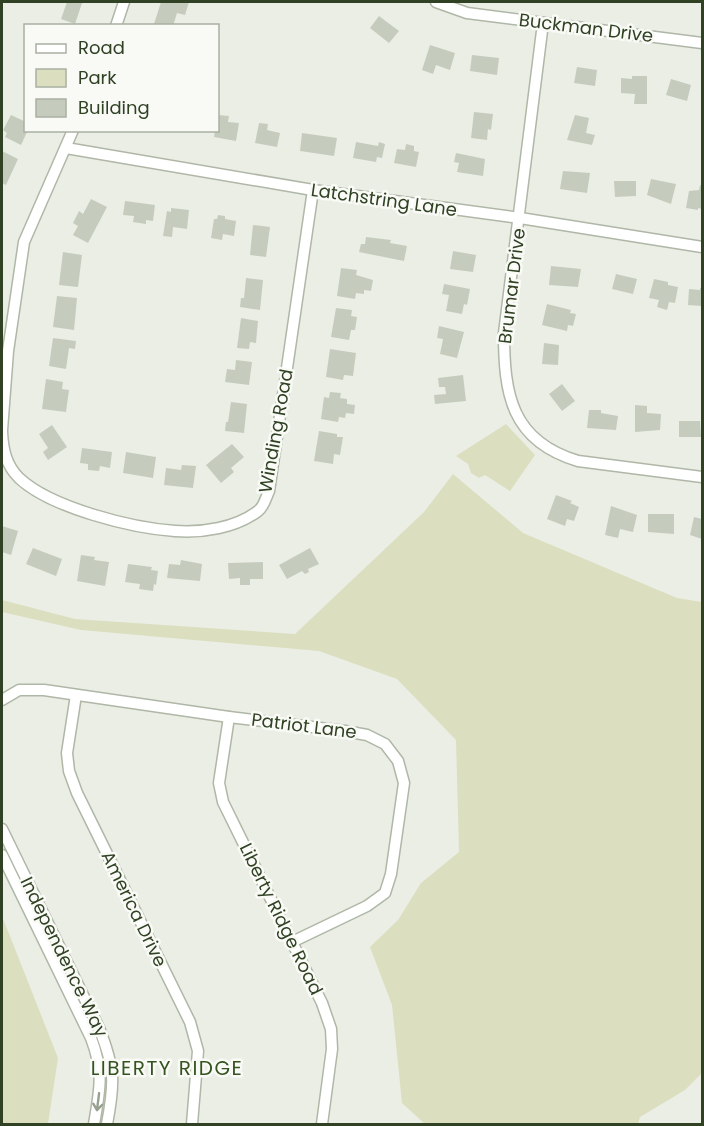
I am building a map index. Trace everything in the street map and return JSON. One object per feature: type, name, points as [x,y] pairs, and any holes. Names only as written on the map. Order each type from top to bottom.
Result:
[{"type":"street","points":[[117,24],[124,2]]},
{"type":"street","name":"Buckman Drive","points":[[436,2],[467,13],[702,43]]},
{"type":"street","name":"Brumar Drive","points":[[543,23],[504,333],[504,361],[510,401],[525,427],[545,448],[559,455],[578,461],[702,477]]},
{"type":"street","name":"Winding Road","points":[[72,132],[24,242],[5,351],[2,431],[5,458],[19,478],[57,502],[117,522],[175,531],[209,529],[231,526],[260,510],[269,491],[313,190]]},
{"type":"street","name":"Latchstring Lane","points":[[66,148],[313,190],[520,218],[702,247]]},
{"type":"street","name":"Patriot Lane","points":[[2,700],[19,690],[44,690],[367,735],[385,744],[398,761],[404,783],[391,874],[385,893],[367,906],[292,942]]},
{"type":"street","name":"America Drive","points":[[76,695],[67,753],[69,771],[77,793],[190,1022],[198,1051],[192,1125]]},
{"type":"street","name":"Liberty Ridge Road","points":[[230,717],[219,783],[223,802],[322,1003],[331,1029],[332,1049],[322,1125]]},
{"type":"street","name":"Independence Way","points":[[2,829],[99,1028],[111,1058],[113,1079],[107,1125]]},
{"type":"street","name":"Independence Way","points":[[2,855],[99,1059],[100,1079],[94,1125]]},
{"type":"green space","points":[[506,424],[535,455],[510,491],[485,475],[479,478],[471,473],[468,464],[456,456]]},
{"type":"green space","points":[[453,474],[523,533],[677,598],[702,602],[702,1073],[685,1090],[640,1117],[638,1124],[425,1124],[402,1103],[392,1005],[370,947],[398,920],[421,883],[459,852],[456,740],[397,679],[319,651],[81,630],[2,612],[2,600],[75,619],[295,634],[424,512]]},
{"type":"green space","points":[[2,916],[58,1058],[48,1124],[2,1124]]},
{"type":"building","points":[[67,2],[82,3],[75,24],[61,19]]},
{"type":"building","points":[[161,2],[189,2],[185,15],[177,13],[174,24],[154,24]]},
{"type":"building","points":[[379,16],[399,31],[389,43],[370,28]]},
{"type":"building","points":[[430,45],[455,53],[450,70],[436,65],[433,74],[422,70]]},
{"type":"building","points":[[472,55],[499,58],[497,75],[470,71]]},
{"type":"building","points":[[577,67],[597,70],[595,86],[574,83]]},
{"type":"building","points":[[632,76],[647,76],[647,104],[634,104],[635,94],[621,93],[621,78],[632,79]]},
{"type":"building","points":[[671,79],[691,85],[687,101],[666,95]]},
{"type":"building","points":[[474,112],[493,114],[487,140],[471,138]]},
{"type":"building","points":[[11,115],[24,121],[24,132],[27,132],[21,145],[5,137],[7,133],[3,130]]},
{"type":"building","points":[[219,115],[229,116],[228,122],[239,123],[236,141],[214,137],[215,132],[219,132]]},
{"type":"building","points":[[575,115],[589,118],[586,133],[595,135],[592,145],[567,140]]},
{"type":"building","points":[[259,123],[268,124],[267,130],[280,133],[277,147],[255,143]]},
{"type":"building","points":[[302,133],[337,138],[334,156],[300,151]]},
{"type":"building","points":[[356,142],[378,146],[379,142],[385,144],[382,158],[377,157],[376,162],[353,158]]},
{"type":"building","points":[[406,144],[414,146],[414,151],[419,152],[416,167],[394,163],[397,149],[405,150]]},
{"type":"building","points":[[2,151],[18,159],[6,185],[2,183]]},
{"type":"building","points":[[456,153],[485,159],[483,176],[457,172],[459,163],[454,162]]},
{"type":"building","points":[[563,171],[590,173],[587,193],[560,189]]},
{"type":"building","points":[[651,179],[676,184],[671,204],[647,195]]},
{"type":"building","points":[[614,181],[636,181],[636,196],[615,197]]},
{"type":"building","points":[[700,185],[702,186],[702,209],[686,208],[689,191],[699,190]]},
{"type":"building","points":[[91,199],[107,207],[88,243],[73,235],[78,226],[73,223],[79,211],[83,214]]},
{"type":"building","points":[[125,201],[155,205],[153,221],[146,220],[146,224],[133,222],[134,216],[123,215]]},
{"type":"building","points":[[171,208],[189,210],[187,229],[173,227],[172,237],[163,236],[167,211],[171,212]]},
{"type":"building","points":[[218,215],[236,221],[234,236],[223,234],[222,240],[211,238],[214,219],[217,219]]},
{"type":"building","points":[[253,225],[270,227],[266,257],[250,255]]},
{"type":"building","points":[[366,237],[391,240],[390,243],[407,246],[404,261],[359,252],[361,244],[365,244]]},
{"type":"building","points":[[453,251],[476,255],[473,272],[450,269]]},
{"type":"building","points":[[63,252],[82,255],[78,287],[59,285]]},
{"type":"building","points":[[551,266],[581,269],[578,287],[549,285]]},
{"type":"building","points":[[341,268],[357,270],[356,275],[373,280],[371,291],[364,290],[364,294],[356,293],[355,299],[337,296]]},
{"type":"building","points":[[616,274],[637,279],[633,294],[612,289]]},
{"type":"building","points":[[246,278],[263,280],[260,310],[240,307],[241,298],[244,298]]},
{"type":"building","points":[[654,279],[678,287],[675,303],[669,302],[667,310],[657,307],[659,300],[649,298]]},
{"type":"building","points":[[444,284],[470,289],[467,305],[464,304],[462,314],[446,311],[449,295],[442,294]]},
{"type":"building","points":[[702,288],[702,306],[688,305],[689,289],[700,290]]},
{"type":"building","points":[[57,296],[77,298],[74,330],[53,327]]},
{"type":"building","points":[[547,304],[571,310],[570,313],[576,314],[573,326],[568,325],[567,331],[542,325]]},
{"type":"building","points":[[336,308],[352,310],[351,316],[357,317],[355,330],[351,330],[349,340],[331,337]]},
{"type":"building","points":[[241,318],[258,321],[256,343],[250,342],[249,349],[237,348]]},
{"type":"building","points":[[439,326],[464,332],[457,358],[440,354],[443,339],[437,338]]},
{"type":"building","points":[[53,338],[76,341],[75,349],[69,348],[66,369],[49,366]]},
{"type":"building","points":[[544,343],[559,345],[558,365],[542,364]]},
{"type":"building","points":[[330,349],[356,353],[353,376],[344,375],[343,380],[326,377]]},
{"type":"building","points":[[236,360],[252,362],[249,385],[225,382],[227,369],[235,370]]},
{"type":"building","points":[[463,375],[466,401],[435,404],[434,395],[446,394],[445,387],[439,387],[438,378]]},
{"type":"building","points":[[46,379],[63,382],[62,389],[69,390],[66,412],[42,409]]},
{"type":"building","points":[[562,384],[575,401],[562,411],[549,394]]},
{"type":"building","points":[[330,392],[341,393],[340,398],[347,399],[347,404],[355,405],[354,414],[346,413],[345,418],[339,417],[338,422],[321,419],[324,397],[329,398]]},
{"type":"building","points":[[231,402],[247,404],[244,433],[225,431]]},
{"type":"building","points":[[635,405],[647,406],[647,413],[661,414],[660,430],[635,432]]},
{"type":"building","points":[[589,410],[601,410],[601,413],[618,416],[616,430],[587,428]]},
{"type":"building","points":[[679,421],[700,421],[701,437],[679,437]]},
{"type":"building","points":[[52,425],[67,447],[48,460],[43,452],[48,448],[39,434]]},
{"type":"building","points":[[319,431],[343,437],[340,455],[334,454],[333,464],[314,461]]},
{"type":"building","points":[[232,444],[244,457],[231,468],[234,472],[221,483],[206,465]]},
{"type":"building","points":[[82,448],[112,452],[110,468],[100,466],[99,471],[88,470],[88,464],[80,463]]},
{"type":"building","points":[[126,452],[156,457],[153,478],[123,473]]},
{"type":"building","points":[[182,465],[196,466],[193,488],[164,485],[166,468],[181,470]]},
{"type":"building","points":[[556,495],[572,501],[570,503],[579,507],[574,521],[567,519],[565,526],[547,519]]},
{"type":"building","points":[[611,506],[637,515],[633,532],[620,529],[618,538],[605,535]]},
{"type":"building","points":[[648,514],[674,514],[674,534],[648,532]]},
{"type":"building","points":[[694,517],[702,519],[702,539],[690,535]]},
{"type":"building","points":[[2,526],[18,531],[11,555],[2,552]]},
{"type":"building","points":[[33,548],[62,559],[56,576],[26,564]]},
{"type":"building","points":[[310,548],[319,564],[308,569],[309,572],[305,574],[302,571],[287,579],[279,565]]},
{"type":"building","points":[[81,555],[109,562],[105,586],[77,581]]},
{"type":"building","points":[[181,560],[202,564],[200,581],[167,578],[169,564],[180,565]]},
{"type":"building","points":[[263,562],[263,579],[250,579],[250,585],[240,585],[240,578],[229,579],[228,563]]},
{"type":"building","points":[[128,564],[152,567],[151,570],[158,571],[153,591],[139,589],[140,584],[125,582]]},
{"type":"district","name":"LIBERTY RIDGE","points":[[167,1068]]}]
